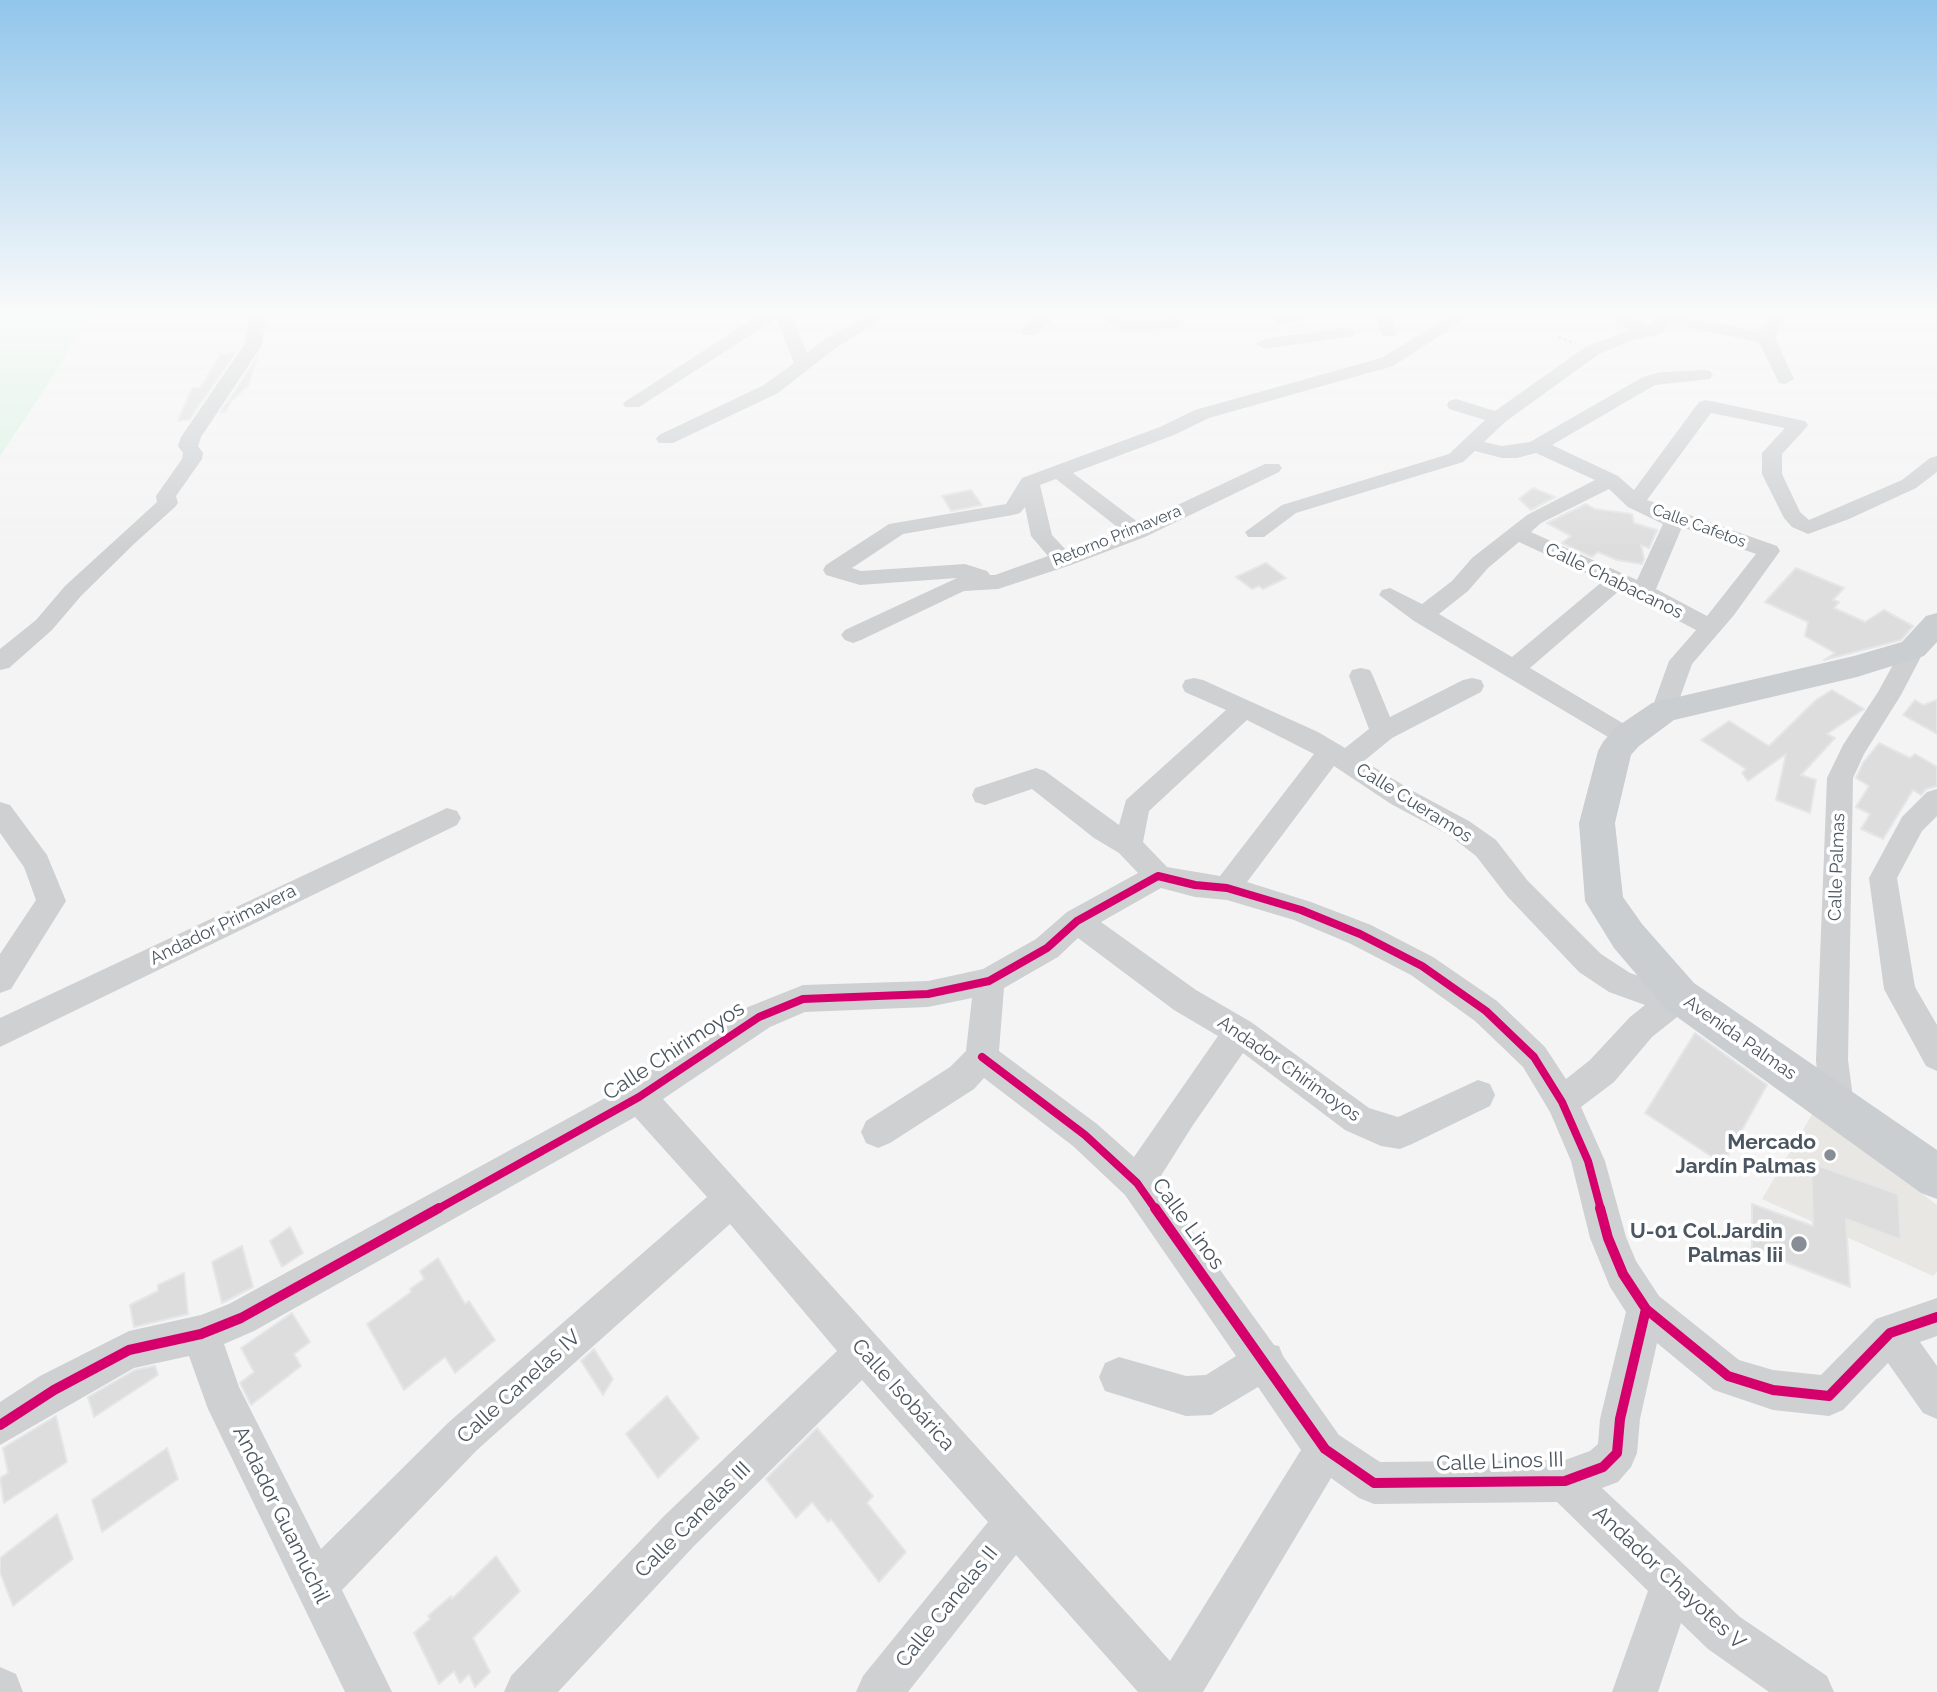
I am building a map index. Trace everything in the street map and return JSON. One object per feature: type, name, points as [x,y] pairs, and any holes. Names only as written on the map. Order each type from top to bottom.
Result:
[{"type":"main road","points":[[1913,649],[1937,623]]},
{"type":"main road","name":"Avenida Palmas","points":[[1913,649],[1857,666],[1664,711],[1627,737],[1615,751],[1597,823],[1604,901],[1677,999],[1837,1105],[1937,1177]]},
{"type":"street","points":[[0,662],[44,625],[118,547],[168,503],[166,496],[192,459],[193,453],[188,446],[191,438],[222,392]]},
{"type":"street","points":[[632,403],[651,392]]},
{"type":"street","points":[[666,439],[765,392]]},
{"type":"street","points":[[998,582],[965,571],[860,578],[834,570],[897,529],[1013,509],[1029,482],[1167,431],[1202,414],[1280,392]]},
{"type":"street","points":[[1256,532],[1289,509],[1456,458],[1498,418],[1536,392]]},
{"type":"street","points":[[1471,444],[1502,452],[1517,452],[1537,446],[1630,392]]},
{"type":"street","points":[[1457,405],[1498,418]]},
{"type":"street","points":[[1644,592],[1667,534],[1675,522],[1635,503],[1706,406],[1797,425],[1772,453],[1772,474],[1791,514],[1808,528],[1909,484],[1937,462]]},
{"type":"street","name":"Calle Cafetos","points":[[1537,446],[1611,480],[1635,503],[1769,551],[1711,628],[1681,661],[1664,711]]},
{"type":"street","name":"Retorno Primavera","points":[[998,582],[1137,532],[1272,468]]},
{"type":"street","points":[[1059,472],[1137,532]]},
{"type":"street","points":[[1422,616],[1461,586],[1479,563],[1534,519],[1611,480]]},
{"type":"street","points":[[1029,482],[1042,536],[1063,560]]},
{"type":"street","name":"Calle Chabacanos","points":[[1518,534],[1644,592],[1711,628]]},
{"type":"street","points":[[1514,669],[1617,581]]},
{"type":"street","points":[[853,635],[960,584],[998,582]]},
{"type":"street","points":[[1390,595],[1627,737]]},
{"type":"street","name":"Calle Palmas","points":[[1837,1105],[1832,1060],[1840,778],[1852,752],[1889,695],[1913,649]]},
{"type":"street","points":[[1361,676],[1382,732]]},
{"type":"street","name":"Calle Cueramos","points":[[1194,686],[1309,738],[1401,797],[1459,828],[1486,848],[1517,888],[1590,963],[1620,983],[1677,999]]},
{"type":"street","points":[[1227,888],[1338,756],[1472,686]]},
{"type":"street","points":[[1129,845],[1136,807],[1243,709]]},
{"type":"street","points":[[985,795],[1036,778],[1104,830],[1129,845],[1158,876],[1195,885],[1227,888],[1301,910],[1360,934],[1422,966],[1486,1011],[1534,1057],[1562,1102],[1588,1161],[1608,1238],[1623,1274],[1646,1309],[1728,1376],[1773,1390],[1829,1396],[1891,1333],[1937,1317]]},
{"type":"street","points":[[1937,799],[1912,824],[1883,878],[1900,989],[1937,1056]]},
{"type":"street","points":[[0,812],[37,863],[51,901],[0,980]]},
{"type":"street","name":"Andador Primavera","points":[[0,1033],[447,818]]},
{"type":"street","name":"Calle Chirimoyos","points":[[0,1425],[54,1390],[129,1350],[201,1334],[242,1318],[639,1097],[759,1017],[803,999],[928,993],[989,981],[1047,948],[1077,921],[1158,876]]},
{"type":"street","name":"Andador Chirimoyos","points":[[1077,921],[1185,1000],[1240,1031],[1357,1119],[1381,1130],[1400,1133],[1478,1095]]},
{"type":"street","points":[[878,1132],[962,1077],[982,1057],[989,981]]},
{"type":"street","points":[[1562,1102],[1602,1071],[1641,1027],[1677,999]]},
{"type":"street","points":[[1138,1183],[1181,1114],[1240,1031]]},
{"type":"street","name":"Calle Linos","points":[[982,1057],[1084,1135],[1138,1183],[1265,1360],[1325,1449]]},
{"type":"street","name":"Calle Isobárica","points":[[639,1097],[1168,1692]]},
{"type":"street","name":"Calle Canelas IV","points":[[316,1586],[463,1436],[732,1199]]},
{"type":"street","name":"Calle Linos III","points":[[1325,1449],[1374,1483],[1565,1481],[1603,1467],[1617,1453],[1619,1419],[1646,1309]]},
{"type":"street","points":[[1891,1333],[1937,1399]]},
{"type":"street","name":"Andador Guamúchil","points":[[201,1334],[222,1395],[369,1692]]},
{"type":"street","name":"Calle Canelas III","points":[[527,1692],[679,1531],[863,1352]]},
{"type":"street","points":[[1119,1377],[1186,1396],[1211,1395],[1265,1360]]},
{"type":"street","points":[[1177,1692],[1325,1449]]},
{"type":"street","name":"Andador Chayotes V","points":[[1565,1481],[1724,1633],[1811,1692]]},
{"type":"street","name":"Calle Canelas II","points":[[879,1692],[1016,1521]]},
{"type":"street","points":[[1635,1692],[1672,1585]]},
{"type":"shaded area","name":"Mercado Jardín Palmas","points":[[1814,1111],[1937,1205],[1937,1272],[1933,1276],[1762,1199]]},
{"type":"green space","points":[[0,392],[43,392],[0,456]]},
{"type":"building","points":[[190,392],[208,392],[190,419],[178,421]]},
{"type":"building","points":[[234,392],[241,392],[230,402],[226,411],[221,412]]},
{"type":"building","points":[[1533,488],[1555,497],[1531,510],[1519,499]]},
{"type":"building","points":[[971,490],[982,505],[951,511],[942,496]]},
{"type":"building","points":[[1586,504],[1595,509],[1632,514],[1634,523],[1657,530],[1649,548],[1641,545],[1644,559],[1642,564],[1617,560],[1598,552],[1592,557],[1562,543],[1571,536],[1547,523]]},
{"type":"building","points":[[1266,563],[1286,578],[1263,589],[1259,586],[1252,589],[1236,577]]},
{"type":"building","points":[[1796,568],[1844,588],[1833,600],[1839,602],[1834,608],[1865,622],[1884,610],[1913,626],[1901,640],[1824,660],[1835,653],[1805,636],[1808,622],[1765,602]]},
{"type":"building","points":[[1832,690],[1864,709],[1827,734],[1835,738],[1801,775],[1816,780],[1810,813],[1776,800],[1786,754],[1748,781],[1742,773],[1746,769],[1701,740],[1729,721],[1769,746],[1816,700]]},
{"type":"building","points":[[1915,700],[1923,705],[1937,700],[1937,734],[1903,715]]},
{"type":"building","points":[[1879,743],[1910,758],[1915,754],[1937,767],[1937,786],[1926,789],[1921,795],[1913,790],[1883,839],[1861,829],[1870,814],[1856,807],[1869,786],[1856,778],[1863,763]]},
{"type":"building","points":[[1695,1033],[1767,1085],[1723,1164],[1645,1113]]},
{"type":"building","points":[[1811,1163],[1898,1194],[1901,1240],[1846,1219],[1850,1287],[1752,1249],[1752,1204],[1813,1226]]},
{"type":"building","points":[[290,1227],[303,1253],[282,1267],[270,1241]]},
{"type":"building","points":[[242,1246],[253,1287],[222,1303],[212,1262]]},
{"type":"building","points":[[438,1258],[465,1304],[469,1301],[495,1340],[455,1373],[445,1357],[404,1390],[367,1324],[411,1292],[410,1289],[424,1279],[420,1271]]},
{"type":"building","points":[[184,1273],[188,1314],[134,1327],[130,1305],[158,1291],[158,1285]]},
{"type":"building","points":[[292,1313],[310,1342],[294,1354],[301,1366],[251,1405],[240,1383],[254,1372],[241,1348]]},
{"type":"building","points":[[594,1349],[613,1379],[603,1395],[581,1361]]},
{"type":"building","points":[[155,1366],[158,1375],[94,1417],[88,1397],[135,1370]]},
{"type":"building","points":[[667,1396],[699,1438],[658,1478],[626,1434]]},
{"type":"building","points":[[56,1416],[67,1462],[4,1503],[0,1478],[8,1473],[3,1448]]},
{"type":"building","points":[[817,1428],[873,1496],[867,1503],[906,1552],[879,1582],[831,1519],[828,1522],[812,1502],[796,1518],[766,1479]]},
{"type":"building","points":[[167,1448],[178,1479],[102,1532],[92,1500]]},
{"type":"building","points":[[57,1514],[73,1559],[13,1606],[0,1572],[0,1558]]},
{"type":"building","points":[[496,1556],[520,1591],[473,1638],[490,1672],[475,1687],[469,1674],[460,1683],[454,1671],[439,1684],[414,1633],[430,1619],[428,1616],[451,1596],[452,1599]]},
{"type":"cycle path","points":[[0,1425],[54,1390],[129,1350],[201,1334],[241,1318],[639,1097],[759,1017],[803,999],[928,994],[989,981],[1047,948],[1077,921],[1158,876],[1195,885],[1227,888],[1301,910],[1360,934],[1422,966],[1486,1011],[1534,1057],[1562,1102],[1588,1161],[1608,1238],[1623,1274],[1646,1309],[1728,1376],[1773,1390],[1829,1396],[1890,1333],[1937,1317]]},
{"type":"cycle path","points":[[982,1057],[1085,1135],[1137,1183],[1325,1449],[1374,1483],[1565,1481],[1603,1467],[1617,1453],[1620,1419],[1646,1309]]},
{"type":"place","name":"Mercado Jardín Palmas","points":[[1830,1155]]},
{"type":"place","name":"U-01 Col.Jardin Palmas Iii","points":[[1799,1244]]}]
